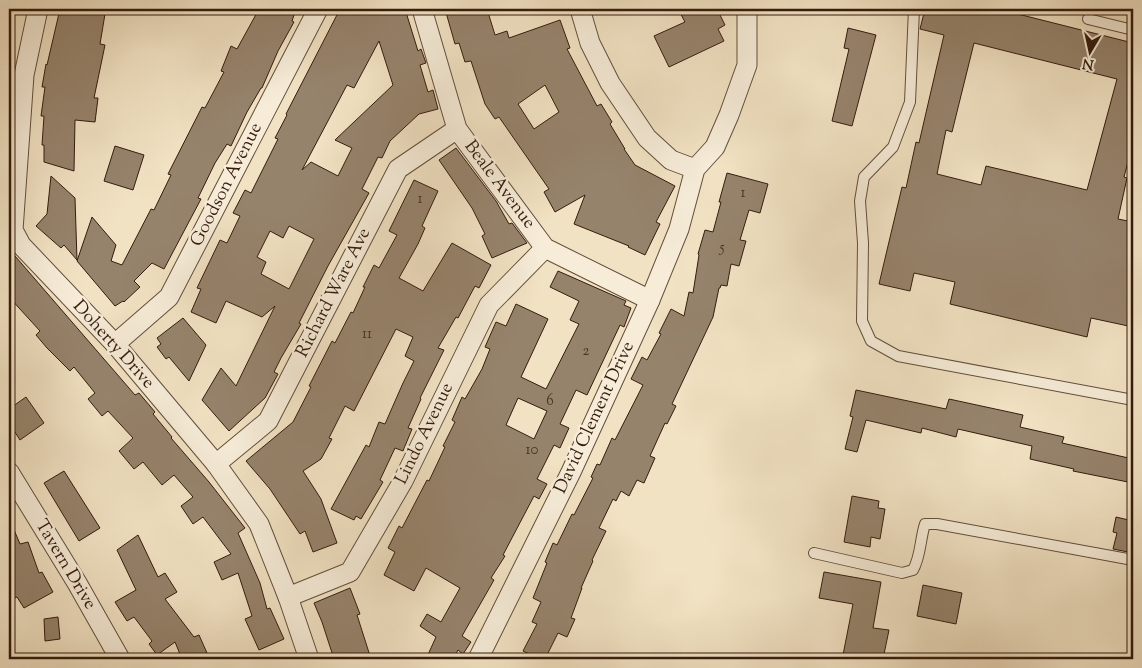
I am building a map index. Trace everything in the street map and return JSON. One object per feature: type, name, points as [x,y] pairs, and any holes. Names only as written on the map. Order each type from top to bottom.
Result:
[{"type":"street","name":"Doherty Drive","points":[[38,9],[24,75],[12,230],[21,245],[115,344],[216,464],[260,524],[309,659]]},
{"type":"street","name":"Goodson Avenue","points":[[115,344],[169,297],[318,9]]},
{"type":"street","name":"Beale Avenue","points":[[422,9],[457,129],[545,248],[650,300]]},
{"type":"street","points":[[580,9],[590,42],[610,83],[647,138],[671,160],[695,169],[715,147],[747,65],[747,9]]},
{"type":"street","name":"Richard Ware Ave","points":[[216,464],[268,421],[398,169],[457,129]]},
{"type":"street","name":"David Clement Drive","points":[[478,659],[571,472],[650,300],[679,229],[695,169]]},
{"type":"street","name":"Lindo Avenue","points":[[288,597],[350,572],[403,481],[489,305],[545,248]]},
{"type":"street","name":"Tavern Drive","points":[[9,472],[77,583],[120,659]]},
{"type":"lane","points":[[914,9],[910,102],[893,146],[864,177],[860,201],[863,243],[862,321],[871,341],[898,356],[1133,400]]},
{"type":"lane","points":[[1088,19],[1133,30]]},
{"type":"lane","points":[[814,553],[902,572],[913,570],[918,562],[921,536],[925,524],[937,524],[1133,560]]},
{"type":"building","points":[[60,9],[86,9],[86,11],[105,14],[100,44],[105,45],[94,98],[98,98],[95,122],[75,120],[74,171],[44,162],[44,145],[42,145],[44,116],[41,116],[45,87],[42,87]]},
{"type":"building","points":[[259,9],[296,9],[292,21],[294,22],[231,146],[227,144],[215,163],[198,198],[201,199],[164,269],[152,263],[134,281],[140,287],[124,302],[115,306],[77,261],[92,217],[116,245],[111,261],[122,265],[151,209],[154,210],[171,175],[168,174],[202,107],[205,108],[224,72],[221,71],[231,46],[237,49]]},
{"type":"building","points":[[340,9],[405,9],[418,51],[421,49],[426,63],[420,65],[428,92],[433,90],[438,109],[419,114],[390,141],[382,158],[378,157],[362,189],[369,193],[328,266],[299,323],[301,324],[281,358],[274,372],[278,374],[265,398],[229,431],[202,400],[221,368],[236,386],[275,306],[262,317],[226,301],[216,323],[191,312],[201,289],[197,288],[220,240],[227,243],[240,216],[233,213],[245,190],[251,193],[278,139],[275,138]],"holes":[[[379,41],[393,85],[335,140],[352,148],[338,176],[311,162],[302,170],[347,85],[354,88]],[[289,226],[314,239],[289,289],[261,274],[266,262],[257,257],[270,231],[283,238]]]},
{"type":"building","points":[[445,9],[487,9],[495,35],[507,31],[509,38],[560,20],[570,48],[567,49],[597,106],[601,104],[612,122],[610,124],[635,165],[675,186],[656,222],[660,224],[645,255],[629,246],[574,224],[585,195],[555,212],[544,192],[549,189],[499,117],[495,119],[485,104],[471,61],[465,62],[459,43],[455,44]],"holes":[[[545,85],[559,112],[534,129],[518,104]]]},
{"type":"building","points":[[678,9],[717,9],[725,25],[718,29],[724,41],[669,67],[654,36],[685,22]]},
{"type":"building","points":[[925,9],[998,9],[1133,43],[1133,143],[1124,177],[1127,178],[1118,219],[1133,222],[1133,327],[1091,318],[1087,337],[950,304],[955,282],[914,273],[910,291],[879,284],[902,187],[906,188],[916,142],[919,143],[944,35],[920,29]],"holes":[[[974,43],[1117,79],[1087,190],[986,166],[981,185],[937,174],[946,130],[952,132]]]},
{"type":"building","points":[[848,28],[876,35],[852,126],[832,121],[849,49],[844,48]]},
{"type":"building","points":[[115,146],[144,155],[133,190],[104,181]]},
{"type":"building","points":[[456,148],[496,201],[509,224],[512,223],[527,243],[492,258],[482,236],[485,234],[472,208],[439,160]]},
{"type":"building","points":[[727,173],[768,184],[760,213],[749,210],[740,240],[746,241],[739,266],[731,264],[727,286],[721,285],[719,288],[713,317],[672,404],[676,406],[667,424],[665,423],[650,456],[655,458],[644,483],[637,480],[629,496],[621,491],[616,501],[613,499],[599,528],[606,531],[581,588],[571,618],[575,619],[567,637],[558,633],[545,659],[540,659],[523,651],[537,624],[532,622],[541,602],[533,598],[547,563],[545,562],[553,543],[557,545],[572,514],[574,515],[593,478],[591,477],[597,464],[600,465],[612,438],[615,440],[643,385],[631,379],[642,357],[647,360],[661,334],[659,333],[671,309],[684,316],[689,292],[693,293],[698,254],[705,230],[713,232]]},
{"type":"building","points":[[51,176],[75,198],[77,260],[64,245],[61,248],[36,226],[47,214]]},
{"type":"building","points":[[414,180],[438,191],[422,226],[425,228],[418,244],[399,278],[423,291],[452,243],[491,265],[479,288],[475,286],[458,318],[456,317],[438,348],[444,350],[420,398],[408,428],[412,429],[403,451],[395,448],[380,480],[383,482],[361,519],[356,516],[354,520],[331,509],[366,445],[369,447],[379,422],[385,424],[414,361],[405,356],[413,337],[396,329],[354,411],[345,406],[329,438],[332,439],[321,459],[303,471],[321,499],[337,543],[313,552],[305,531],[300,534],[270,489],[246,461],[293,422],[332,341],[335,343],[351,312],[353,313],[374,265],[379,268],[397,235],[389,231]]},
{"type":"building","points":[[9,249],[135,395],[139,393],[155,412],[153,414],[171,438],[245,528],[238,533],[260,583],[267,609],[270,608],[284,639],[259,650],[245,619],[252,616],[238,573],[222,580],[214,562],[231,554],[203,517],[193,524],[181,506],[193,497],[174,475],[162,485],[143,462],[134,469],[119,451],[133,438],[108,411],[102,416],[88,399],[95,393],[74,367],[70,371],[47,348],[36,335],[40,331],[9,297]]},
{"type":"building","points":[[558,271],[626,301],[624,305],[631,308],[624,327],[620,325],[587,395],[576,390],[560,424],[569,428],[560,448],[554,445],[537,479],[547,484],[539,499],[534,496],[503,555],[505,556],[491,578],[494,580],[462,636],[471,642],[463,654],[458,650],[453,659],[426,659],[436,637],[420,626],[427,614],[441,622],[460,588],[426,568],[414,591],[384,575],[395,552],[388,548],[399,526],[402,528],[427,480],[429,481],[455,422],[452,420],[462,397],[465,399],[482,369],[490,349],[485,347],[496,322],[506,326],[516,304],[548,319],[521,377],[546,389],[579,324],[570,320],[579,301],[550,287]],"holes":[[[518,398],[547,411],[534,439],[506,425]]]},
{"type":"building","points":[[183,318],[206,345],[189,381],[169,357],[166,359],[157,347],[161,344],[157,338]]},
{"type":"building","points":[[856,390],[946,409],[949,399],[1023,415],[1020,427],[1064,437],[1062,443],[1133,459],[1133,483],[1073,471],[1074,469],[1030,459],[1032,446],[958,429],[956,437],[922,428],[921,433],[866,420],[857,452],[845,449],[853,417],[850,416]]},
{"type":"building","points":[[26,397],[44,423],[20,440],[9,423],[9,409]]},
{"type":"building","points":[[64,471],[100,528],[79,541],[44,483]]},
{"type":"building","points":[[852,496],[879,501],[878,508],[885,509],[880,539],[871,537],[870,547],[844,542]]},
{"type":"building","points":[[1116,517],[1133,521],[1133,553],[1113,549],[1117,533],[1113,532]]},
{"type":"building","points":[[9,518],[20,544],[28,542],[39,573],[42,572],[53,592],[24,608],[17,597],[9,599]]},
{"type":"building","points":[[138,535],[158,577],[165,573],[177,592],[165,599],[194,637],[199,635],[207,653],[192,659],[182,659],[175,642],[157,655],[149,644],[152,641],[134,617],[127,621],[115,602],[136,590],[117,550]]},
{"type":"building","points":[[824,572],[881,582],[873,628],[889,630],[883,659],[867,659],[843,655],[853,604],[819,598]]},
{"type":"building","points":[[923,585],[962,593],[956,624],[917,616]]},
{"type":"building","points":[[350,588],[360,614],[357,615],[371,659],[334,659],[314,603]]},
{"type":"building","points":[[58,617],[60,639],[45,641],[44,619]]}]
